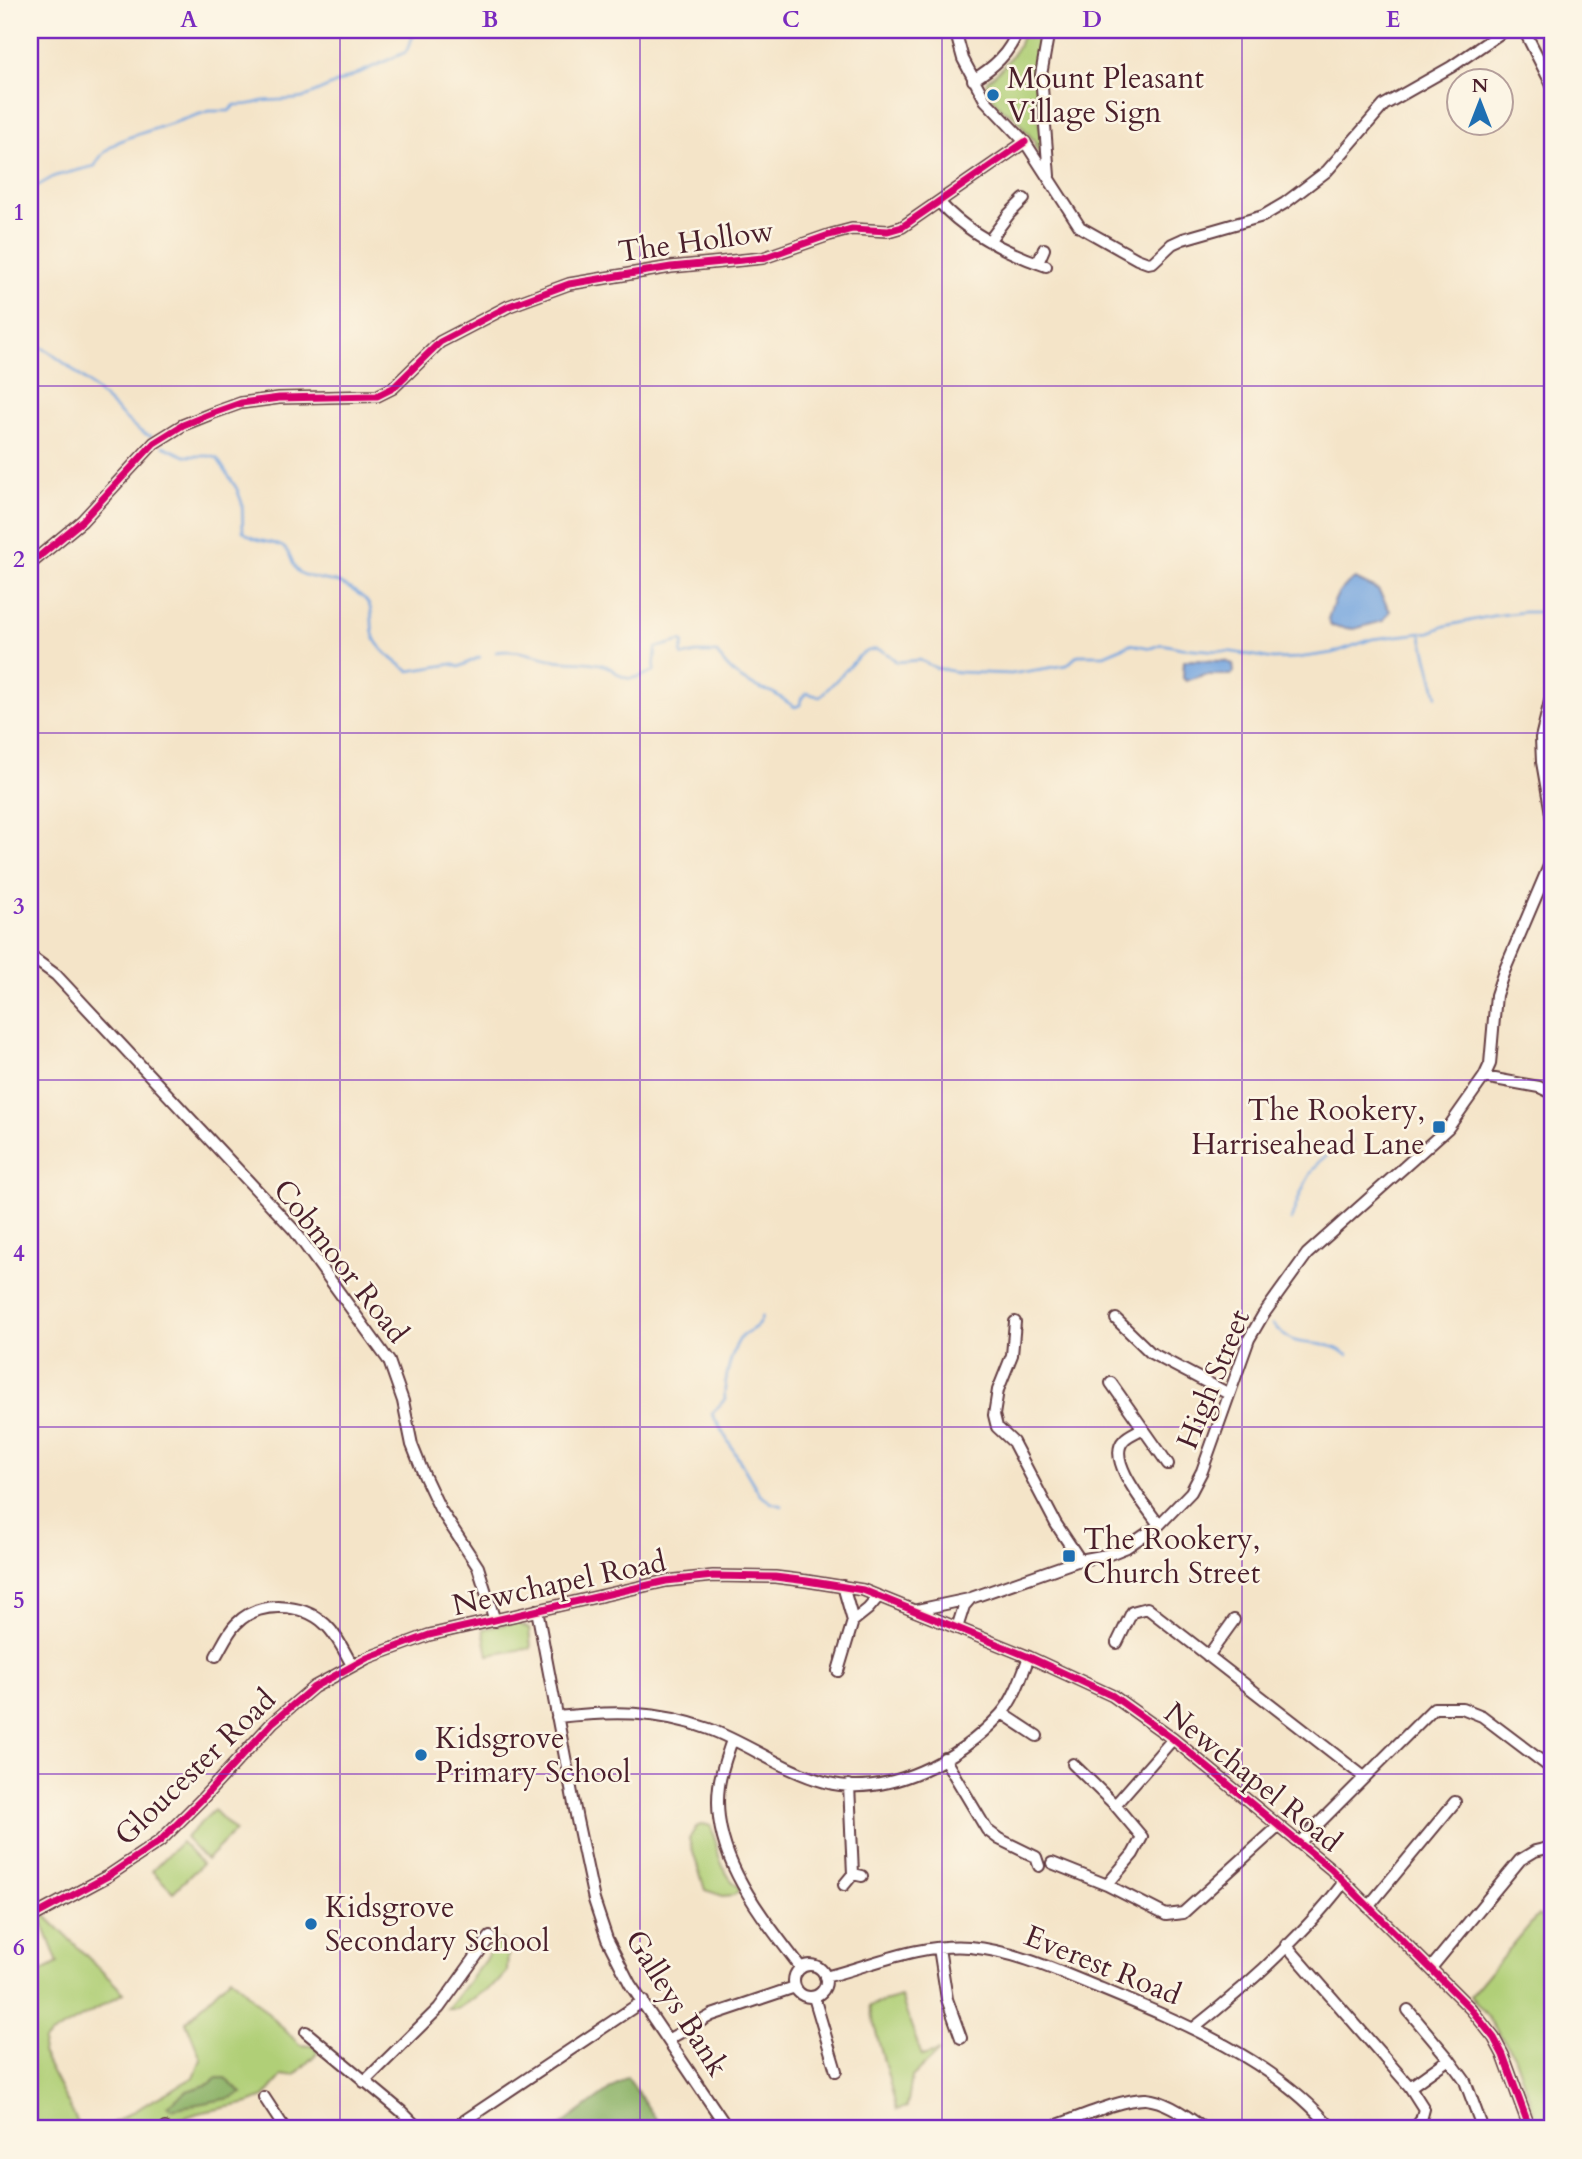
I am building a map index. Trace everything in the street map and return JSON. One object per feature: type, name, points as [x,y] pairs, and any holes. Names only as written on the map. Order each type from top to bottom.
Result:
[{"type":"street","points":[[955,30],[963,59],[985,100],[1025,142],[1080,227],[1148,263],[1183,239],[1263,216],[1286,202],[1327,171],[1384,104],[1451,67],[1505,30]]},
{"type":"street","points":[[973,80],[992,68],[1007,53],[1018,30]]},
{"type":"street","points":[[1049,30],[1044,52],[1041,94],[1050,183]]},
{"type":"street","points":[[1524,30],[1552,85]]},
{"type":"street","name":"The Hollow","points":[[30,564],[82,521],[154,443],[183,425],[241,403],[279,398],[377,396],[393,388],[440,342],[509,306],[569,284],[671,267],[763,258],[852,229],[888,231],[902,227],[1025,142]]},
{"type":"street","points":[[989,241],[1024,199]]},
{"type":"street","points":[[940,203],[953,217],[989,241],[1042,264],[1044,249]]},
{"type":"street","points":[[1552,693],[1541,738],[1542,762],[1552,819]]},
{"type":"street","points":[[1552,859],[1496,995],[1490,1064],[1484,1077],[1539,1087],[1552,1093]]},
{"type":"street","name":"Cobmoor Road","points":[[30,956],[56,975],[294,1230],[389,1361],[404,1401],[412,1445],[424,1475],[440,1509],[478,1567],[495,1621]]},
{"type":"street","name":"High Street","points":[[914,1611],[971,1598],[1080,1560],[1107,1555],[1127,1547],[1159,1525],[1191,1492],[1249,1339],[1307,1254],[1448,1128],[1484,1077]]},
{"type":"street","points":[[1116,1319],[1151,1353],[1229,1394]]},
{"type":"street","points":[[1015,1322],[1012,1355],[998,1390],[994,1415],[997,1427],[1013,1442],[1056,1524],[1080,1560]]},
{"type":"street","points":[[1111,1383],[1168,1464]]},
{"type":"street","points":[[1143,1428],[1123,1440],[1117,1453],[1121,1467],[1159,1525]]},
{"type":"street","name":"Newchapel Road","points":[[352,1665],[429,1635],[666,1581],[713,1576],[775,1577],[843,1586],[914,1611],[1028,1657],[1113,1696],[1173,1739],[1300,1842],[1344,1882],[1471,2009],[1494,2038],[1503,2055],[1530,2129]]},
{"type":"street","points":[[843,1586],[853,1621]]},
{"type":"street","points":[[838,1671],[853,1621],[878,1597]]},
{"type":"street","points":[[957,1628],[964,1606],[971,1598]]},
{"type":"street","points":[[214,1658],[237,1623],[254,1612],[282,1607],[307,1612],[327,1626],[352,1665]]},
{"type":"street","points":[[1117,1643],[1132,1612],[1147,1608],[1364,1777]]},
{"type":"street","name":"Galleys Bank","points":[[537,1610],[594,1900],[607,1940],[630,1984],[728,2129]]},
{"type":"street","points":[[1208,1656],[1234,1620]]},
{"type":"street","points":[[557,1717],[638,1712],[709,1729],[795,1772],[827,1783],[873,1787],[911,1776],[972,1741],[1002,1713],[1019,1682],[1028,1657]]},
{"type":"street","name":"Gloucester Road","points":[[30,1918],[108,1876],[160,1840],[202,1799],[272,1722],[301,1697],[352,1665]]},
{"type":"street","points":[[1300,1842],[1434,1708],[1462,1708],[1482,1716],[1552,1769]]},
{"type":"street","points":[[1002,1713],[1037,1736]]},
{"type":"street","points":[[1115,1805],[1173,1739]]},
{"type":"street","points":[[732,1740],[718,1789],[723,1838],[735,1870],[751,1898],[801,1968]]},
{"type":"street","points":[[944,1758],[987,1830],[1036,1857],[1039,1866]]},
{"type":"street","points":[[1073,1764],[1115,1805],[1142,1837],[1133,1854],[1107,1885]]},
{"type":"street","points":[[844,1885],[858,1875],[849,1785]]},
{"type":"street","points":[[1368,1907],[1454,1802]]},
{"type":"street","points":[[1052,1863],[1107,1885],[1166,1915],[1183,1913],[1279,1826]]},
{"type":"street","points":[[1431,1968],[1520,1860],[1535,1851],[1552,1847]]},
{"type":"street","points":[[1194,2028],[1246,1987],[1344,1882]]},
{"type":"street","points":[[364,2082],[439,2008],[490,1937]]},
{"type":"street","points":[[1286,1945],[1410,2087],[1424,2109],[1421,2120],[1414,2129]]},
{"type":"street","name":"Everest Road","points":[[825,1977],[891,1956],[939,1948],[969,1947],[1019,1956],[1194,2028],[1311,2104],[1332,2129]]},
{"type":"street","points":[[939,1948],[947,1999],[961,2038]]},
{"type":"street","points":[[815,1966],[825,1977],[824,1989],[814,1997],[800,1994],[795,1987],[794,1977],[801,1968],[815,1966]]},
{"type":"street","points":[[668,2039],[712,2015],[795,1987]]},
{"type":"street","points":[[814,1997],[836,2071]]},
{"type":"street","points":[[452,2129],[643,2001]]},
{"type":"street","points":[[1408,2010],[1465,2081],[1481,2124]]},
{"type":"street","points":[[306,2032],[419,2129]]},
{"type":"street","points":[[1410,2087],[1449,2059]]},
{"type":"street","points":[[264,2097],[285,2129]]},
{"type":"street","points":[[1046,2129],[1118,2104],[1145,2099],[1184,2114],[1204,2129]]},
{"type":"green space","points":[[1024,30],[1047,30],[1040,65],[1038,101],[1045,164],[1034,145],[1036,143],[1012,114],[1002,110],[986,89],[987,81],[1002,68],[1018,47]]},
{"type":"green space","points":[[516,1622],[529,1629],[531,1648],[488,1655],[483,1629]]},
{"type":"green space","points":[[214,1810],[235,1831],[206,1860],[185,1838]]},
{"type":"green space","points":[[703,1824],[711,1826],[723,1867],[739,1887],[739,1891],[734,1895],[723,1896],[705,1890],[689,1839],[696,1827]]},
{"type":"green space","points":[[181,1842],[202,1864],[173,1892],[152,1871]]},
{"type":"green space","points":[[42,1912],[124,1993],[44,2041],[42,2053],[81,2129],[36,2129],[30,2117],[30,1978],[58,1963],[39,1914]]},
{"type":"green space","points":[[1538,1915],[1552,1924],[1552,2129],[1540,2129],[1514,2055],[1470,1996]]},
{"type":"green space","points":[[502,1940],[508,1953],[507,1972],[498,1982],[457,2009],[447,2009],[492,1947]]},
{"type":"green space","points":[[231,1977],[300,2045],[313,2046],[318,2052],[295,2075],[282,2076],[264,2097],[249,2103],[198,2113],[151,2129],[102,2129],[194,2077],[201,2059],[186,2022]]},
{"type":"green space","points":[[901,1997],[922,2056],[939,2051],[912,2077],[907,2107],[897,2110],[869,2006]]},
{"type":"green space","points":[[627,2077],[663,2129],[556,2129]]},
{"type":"green space","points":[[217,2078],[224,2078],[242,2093],[230,2098],[171,2109],[167,2106],[187,2091],[209,2084]]},
{"type":"water","points":[[1355,579],[1378,590],[1390,611],[1383,621],[1354,629],[1331,626],[1328,619],[1335,600],[1340,591]]},
{"type":"water","points":[[1184,661],[1224,661],[1233,664],[1234,672],[1231,675],[1203,675],[1186,681],[1183,678]]},
{"type":"waterway","points":[[30,190],[55,176],[95,166],[109,148],[130,137],[209,111],[229,111],[235,105],[303,98],[406,52],[418,30]]},
{"type":"waterway","points":[[30,340],[50,352],[87,382],[133,426],[151,436]]},
{"type":"waterway","points":[[163,446],[185,456],[217,458],[237,489],[242,503],[243,531],[252,538],[283,547],[300,573],[339,583],[366,600],[370,606],[377,643],[409,671],[452,664],[459,667],[480,657]]},
{"type":"waterway","points":[[496,652],[518,652],[555,660],[594,663],[604,665],[625,678],[632,678],[654,671],[656,648],[681,641],[684,643],[681,653],[683,656],[717,653],[740,678],[774,693],[795,707],[800,705],[801,699],[807,693],[820,697],[859,656],[875,649],[897,662],[920,660],[936,668],[957,672],[1011,674],[1067,665],[1078,655],[1104,655],[1130,644],[1151,648],[1162,644],[1273,659],[1297,658],[1333,653],[1372,639],[1430,632],[1492,616],[1552,612]]},
{"type":"waterway","points":[[1421,633],[1437,696]]},
{"type":"waterway","points":[[1546,1056],[1552,1054]]},
{"type":"waterway","points":[[1291,1220],[1302,1190],[1318,1163],[1352,1141]]},
{"type":"waterway","points":[[762,1316],[757,1326],[739,1340],[729,1366],[725,1399],[712,1414],[760,1495],[782,1506]]},
{"type":"waterway","points":[[1272,1324],[1294,1341],[1337,1348],[1348,1355]]},
{"type":"cycle path","points":[[30,564],[82,521],[154,443],[183,425],[241,403],[279,398],[377,396],[393,388],[440,342],[509,306],[569,284],[671,267],[763,258],[852,229],[888,231],[902,227],[1025,142]]},
{"type":"cycle path","points":[[30,1918],[108,1876],[160,1841],[273,1722],[314,1687],[367,1658],[429,1635],[666,1581],[713,1576],[775,1577],[807,1581],[863,1590],[1029,1657],[1113,1696],[1173,1739],[1331,1869],[1471,2009],[1494,2038],[1503,2055],[1530,2129]]},
{"type":"place","name":"Mount Pleasant Village Sign","points":[[993,95]]},
{"type":"place","name":"The Rookery, Harriseahead Lane","points":[[1439,1127]]},
{"type":"place","name":"The Rookery, Church Street","points":[[1069,1556]]},
{"type":"place","name":"Kidsgrove Primary School","points":[[421,1755]]},
{"type":"place","name":"Kidsgrove Secondary School","points":[[311,1924]]}]
